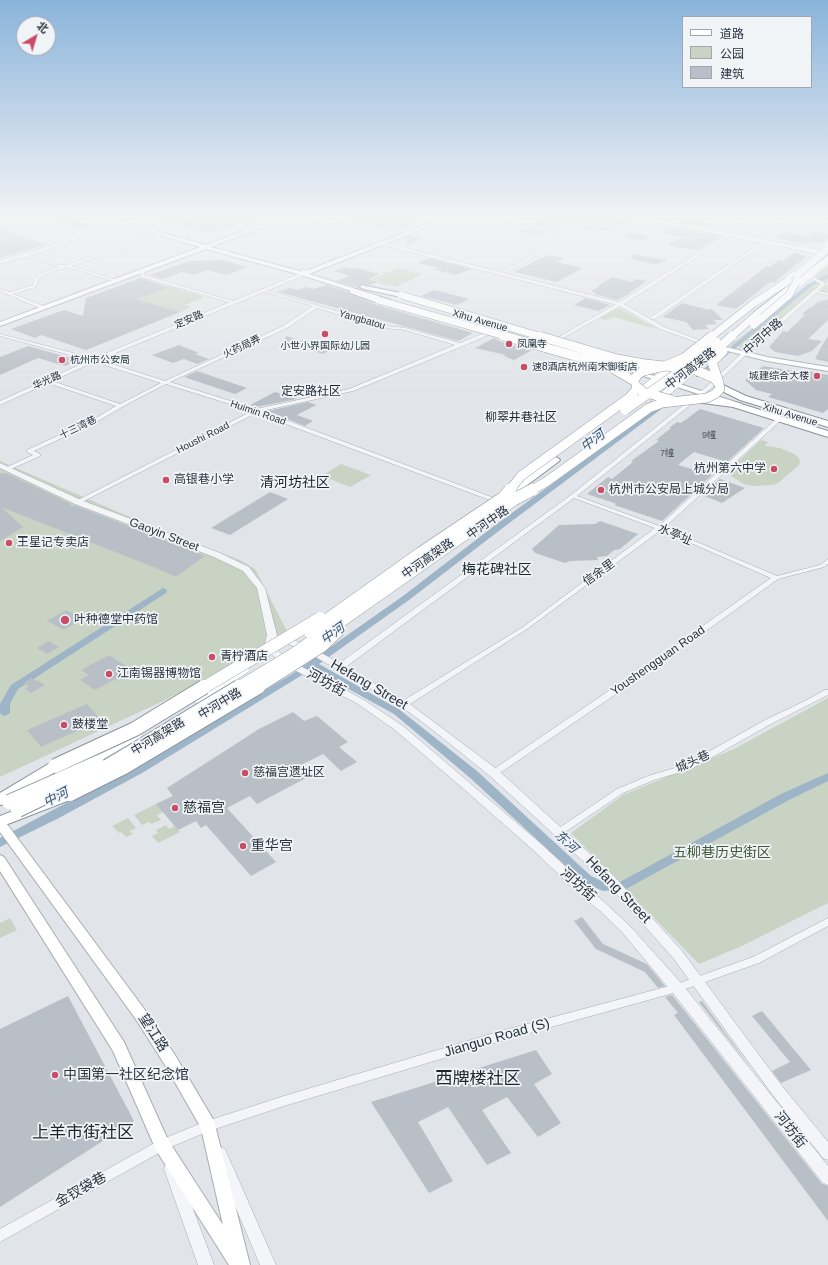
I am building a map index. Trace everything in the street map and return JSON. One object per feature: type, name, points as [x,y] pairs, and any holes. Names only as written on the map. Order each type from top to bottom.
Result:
[{"type":"highway","name":"中河高架路","points":[[792,282],[799,275]]},
{"type":"highway","name":"中河高架路","points":[[0,806],[98,762],[285,651],[360,602],[505,501],[679,372],[802,275]]},
{"type":"highway","points":[[659,375],[684,358],[754,303],[792,282]]},
{"type":"highway","points":[[505,501],[546,482],[649,408],[681,401],[703,394],[715,394],[720,389],[712,362],[789,295],[792,282]]},
{"type":"highway","points":[[364,287],[401,296],[617,359],[659,375]]},
{"type":"highway","points":[[353,291],[378,300],[607,365],[635,383],[643,392],[654,396],[681,401]]},
{"type":"highway","points":[[505,501],[521,476],[630,398],[637,389],[635,383],[636,375],[643,371],[659,375],[686,368],[705,373],[714,378],[719,385],[743,398],[828,425]]},
{"type":"highway","points":[[703,394],[714,401],[735,405],[828,433]]},
{"type":"highway","name":"中河高架路","points":[[0,818],[105,768],[294,654],[360,602]]},
{"type":"highway","points":[[0,801],[55,766],[135,729],[303,627],[360,602]]},
{"type":"highway","points":[[4,828],[137,759],[228,706],[322,646],[360,602]]},
{"type":"main road","points":[[0,323],[127,275]]},
{"type":"main road","points":[[42,307],[132,275]]},
{"type":"main road","points":[[312,275],[353,291],[550,344],[550,348],[659,375]]},
{"type":"main road","name":"Xihu Avenue","points":[[323,275],[550,344]]},
{"type":"main road","name":"中河中路","points":[[4,828],[112,768],[313,652],[637,396],[659,375],[709,342],[794,275]]},
{"type":"main road","name":"中河中路","points":[[0,801],[92,760],[291,641],[505,501],[680,383],[727,347],[809,276]]},
{"type":"main road","points":[[709,342],[744,351],[828,368]]},
{"type":"main road","name":"Xihu Avenue","points":[[659,375],[703,394],[828,425]]},
{"type":"main road","name":"望江路","points":[[4,828],[140,1014],[170,1060],[208,1126]]},
{"type":"main road","points":[[0,860],[119,1047],[162,1145],[240,1265]]},
{"type":"main road","points":[[208,1126],[240,1265]]},
{"type":"street","points":[[10,294],[35,286],[36,279],[41,275]]},
{"type":"street","points":[[97,275],[113,280]]},
{"type":"street","points":[[142,275],[234,302]]},
{"type":"street","name":"定安路","points":[[94,360],[297,275]]},
{"type":"street","points":[[512,275],[621,303],[662,328],[709,342]]},
{"type":"street","points":[[515,275],[621,303],[678,330],[709,342]]},
{"type":"street","points":[[550,344],[666,275]]},
{"type":"street","points":[[653,318],[715,275]]},
{"type":"street","name":"中河中路","points":[[339,666],[573,496],[703,394],[744,351],[815,292],[820,282],[809,276]]},
{"type":"street","points":[[0,290],[42,307]]},
{"type":"street","name":"Yangbatou","points":[[263,290],[387,327],[406,329],[461,345]]},
{"type":"street","points":[[815,292],[828,294]]},
{"type":"street","name":"火药局弄","points":[[165,383],[285,327],[317,306]]},
{"type":"street","name":"Houshi Road","points":[[78,502],[256,411],[350,390],[492,332]]},
{"type":"street","name":"Huimin Road","points":[[0,335],[94,360],[256,411],[505,501]]},
{"type":"street","name":"华光路","points":[[0,403],[94,360]]},
{"type":"street","points":[[47,381],[120,406]]},
{"type":"street","name":"十三湾巷","points":[[4,467],[38,455],[29,451],[96,420],[165,383]]},
{"type":"street","name":"信余里","points":[[404,704],[525,628],[660,528],[778,420]]},
{"type":"street","name":"Gaoyin Street","points":[[4,467],[78,502],[217,555],[246,569],[261,588],[272,635],[270,643],[274,652]]},
{"type":"street","name":"水亭址","points":[[573,496],[660,528],[776,578]]},
{"type":"street","name":"Youshengguan Road","points":[[494,773],[660,660],[776,578],[826,566]]},
{"type":"street","name":"Hefang Street","points":[[272,635],[291,641],[313,652],[404,704],[494,773],[613,881],[678,955],[777,1090],[828,1153]]},
{"type":"street","name":"河坊街","points":[[274,652],[292,665],[361,702],[399,728],[434,756],[604,908],[626,929],[677,988],[828,1178]]},
{"type":"street","name":"城头巷","points":[[559,832],[620,791],[652,778],[688,767],[768,722],[808,704],[828,692]]},
{"type":"street","name":"Jianguo Road (S)","points":[[162,1145],[208,1126],[284,1101],[494,1038],[677,988],[756,960],[828,922]]},
{"type":"street","name":"望江路","points":[[208,1126],[268,1265]]},
{"type":"street","points":[[162,1145],[206,1265]]},
{"type":"street","name":"金钗袋巷","points":[[0,1236],[162,1145]]},
{"type":"green space","points":[[381,275],[421,275],[396,287],[377,283],[380,282],[372,279]]},
{"type":"green space","points":[[817,275],[828,275],[828,281],[824,284],[828,285],[828,290],[825,294],[815,292],[748,350],[730,345],[810,285],[820,282],[813,278]]},
{"type":"green space","points":[[170,286],[205,297],[185,305],[191,307],[180,312],[137,299]]},
{"type":"green space","points":[[619,308],[657,329],[613,317],[606,320],[600,318]]},
{"type":"green space","points":[[761,440],[768,442],[765,446],[780,448],[794,454],[799,458],[799,465],[778,483],[773,485],[753,486],[744,484],[731,476],[728,471]]},
{"type":"green space","points":[[0,461],[160,530],[240,560],[255,569],[289,635],[163,701],[0,777]]},
{"type":"green space","points":[[341,464],[371,475],[350,487],[322,476]]},
{"type":"green space","name":"五柳巷历史街区","points":[[828,698],[828,903],[742,946],[699,964],[571,833],[623,795],[734,749]]},
{"type":"green space","points":[[156,804],[163,812],[157,815],[161,820],[151,824],[149,822],[142,825],[134,815]]},
{"type":"green space","points":[[128,818],[136,828],[130,831],[133,834],[126,837],[112,826]]},
{"type":"green space","points":[[166,825],[169,829],[175,826],[180,832],[158,843],[152,836],[158,833],[156,830]]},
{"type":"green space","points":[[10,918],[17,930],[0,938],[0,923]]},
{"type":"building","points":[[150,275],[174,275],[163,279]]},
{"type":"building","points":[[346,275],[378,275],[369,279],[378,282],[369,285],[360,284],[360,288],[336,281],[349,276]]},
{"type":"building","points":[[527,275],[570,275],[557,282]]},
{"type":"building","points":[[755,275],[784,275],[775,283],[770,282],[736,309],[716,305]]},
{"type":"building","points":[[612,277],[631,282],[637,279],[647,281],[629,293],[631,293],[617,300],[594,294],[596,293],[591,291]]},
{"type":"building","points":[[140,278],[169,287],[137,299],[180,312],[86,350],[41,335],[35,338],[11,329],[64,310],[83,316],[86,298]]},
{"type":"building","points":[[327,285],[348,292],[349,294],[377,305],[473,333],[458,341],[278,292],[289,288],[298,290],[306,287],[313,289]]},
{"type":"building","points":[[434,290],[469,299],[457,305],[421,296]]},
{"type":"building","points":[[586,298],[610,305],[598,311],[574,305]]},
{"type":"building","points":[[828,299],[828,320],[808,339],[822,341],[812,351],[798,356],[775,352],[769,347],[783,331],[787,332],[805,315],[802,314],[809,308],[818,302]]},
{"type":"building","points":[[682,303],[710,310],[711,308],[723,320],[713,320],[717,324],[705,325],[709,329],[693,330],[686,322],[662,317]]},
{"type":"building","points":[[286,336],[331,350],[323,354],[284,342]]},
{"type":"building","points":[[828,336],[828,362],[815,359],[820,349]]},
{"type":"building","points":[[494,338],[502,342],[532,350],[514,360],[504,356],[506,355],[475,348]]},
{"type":"building","points":[[179,345],[199,353],[195,354],[209,359],[197,364],[184,359],[173,363],[152,355]]},
{"type":"building","name":"杭州市公安局","points":[[28,346],[78,360],[65,366],[38,358],[0,375],[0,357]]},
{"type":"building","points":[[763,366],[793,371],[787,377],[803,380],[808,371],[828,375],[828,409],[823,413],[768,397],[772,394],[756,390],[745,380]]},
{"type":"building","points":[[197,371],[247,388],[235,394],[184,377]]},
{"type":"building","points":[[275,392],[297,399],[256,407],[250,405]]},
{"type":"building","points":[[308,402],[316,405],[297,415],[313,421],[305,426],[268,411]]},
{"type":"building","points":[[700,409],[764,428],[727,462],[694,452],[678,465],[712,475],[662,521],[614,505],[617,504],[587,494],[608,477],[612,479],[633,462],[631,461],[659,441],[656,440],[671,428],[669,428],[677,422],[681,423]]},
{"type":"building","points":[[6,473],[71,504],[70,506],[76,506],[205,556],[177,576],[174,576],[1,507],[23,527],[0,541],[0,474]]},
{"type":"building","points":[[720,479],[745,488],[722,503],[702,495]]},
{"type":"building","points":[[270,492],[288,499],[230,535],[211,528]]},
{"type":"building","points":[[600,521],[638,534],[620,549],[614,550],[607,556],[597,557],[598,560],[570,561],[565,563],[535,553],[532,549],[559,525],[595,524]]},
{"type":"building","name":"叶种德堂中药馆","points":[[66,610],[83,619],[64,630],[47,621]]},
{"type":"building","points":[[48,641],[59,647],[47,654],[37,648]]},
{"type":"building","name":"江南锡器博物馆","points":[[109,655],[135,672],[118,681],[115,679],[95,690],[80,680],[89,675],[81,670]]},
{"type":"building","points":[[31,678],[45,685],[31,693],[25,689],[29,686],[24,683]]},
{"type":"building","name":"鼓楼堂","points":[[87,704],[101,720],[41,747],[27,730]]},
{"type":"building","name":"慈福宫遗址区","points":[[293,712],[304,721],[317,716],[348,742],[339,747],[357,762],[341,771],[323,754],[295,768],[306,778],[257,804],[250,796],[227,808],[276,862],[251,876],[206,825],[201,828],[196,821],[178,830],[156,804],[173,796],[167,788],[259,729]]},
{"type":"building","points":[[582,917],[603,944],[647,964],[665,986],[658,988],[645,972],[596,949],[574,921]]},
{"type":"building","points":[[672,995],[822,1184],[828,1186],[828,1221],[674,1015],[678,1013],[665,997]]},
{"type":"building","name":"中国第一社区纪念馆","points":[[68,996],[134,1121],[0,1207],[0,1029]]},
{"type":"building","points":[[702,1001],[751,1068],[699,1002]]},
{"type":"building","points":[[762,1011],[811,1070],[781,1083],[772,1071],[790,1062],[752,1016]]},
{"type":"building","points":[[536,1050],[552,1074],[534,1084],[561,1123],[538,1137],[507,1097],[482,1110],[511,1153],[487,1165],[448,1107],[418,1122],[453,1181],[429,1193],[371,1102]]},
{"type":"waterway","name":"中河","points":[[698,376],[810,285],[821,281],[828,276]]},
{"type":"waterway","name":"中河","points":[[0,843],[138,770],[295,676],[406,598],[497,528],[658,409]]},
{"type":"waterway","points":[[5,713],[5,704],[14,687],[163,591]]},
{"type":"waterway","name":"东河","points":[[313,665],[397,712],[473,774],[587,879],[603,887],[622,886],[785,797],[828,777]]},
{"type":"place","name":"小世小界国际幼儿园","points":[[325,334]]},
{"type":"place","name":"凤凰寺","points":[[509,344]]},
{"type":"place","name":"杭州市公安局","points":[[62,360]]},
{"type":"place","name":"速8酒店杭州南宋御街店","points":[[524,367]]},
{"type":"place","name":"城建综合大楼","points":[[817,376]]},
{"type":"place","name":"杭州第六中学","points":[[774,469]]},
{"type":"place","name":"高银巷小学","points":[[166,480]]},
{"type":"place","name":"杭州市公安局上城分局","points":[[601,490]]},
{"type":"place","name":"王星记专卖店","points":[[9,543]]},
{"type":"place","name":"叶种德堂中药馆","points":[[65,620]]},
{"type":"place","name":"青柠酒店","points":[[212,657]]},
{"type":"place","name":"江南锡器博物馆","points":[[109,674]]},
{"type":"place","name":"鼓楼堂","points":[[64,725]]},
{"type":"place","name":"慈福宫遗址区","points":[[245,773]]},
{"type":"place","name":"慈福宫","points":[[175,808]]},
{"type":"place","name":"重华宫","points":[[243,846]]},
{"type":"place","name":"中国第一社区纪念馆","points":[[55,1075]]},
{"type":"district","name":"定安路社区","points":[[311,392]]},
{"type":"district","name":"柳翠井巷社区","points":[[521,418]]},
{"type":"district","name":"清河坊社区","points":[[295,483]]},
{"type":"district","name":"梅花碑社区","points":[[497,570]]},
{"type":"district","name":"西牌楼社区","points":[[478,1079]]},
{"type":"district","name":"上羊市街社区","points":[[83,1133]]}]
